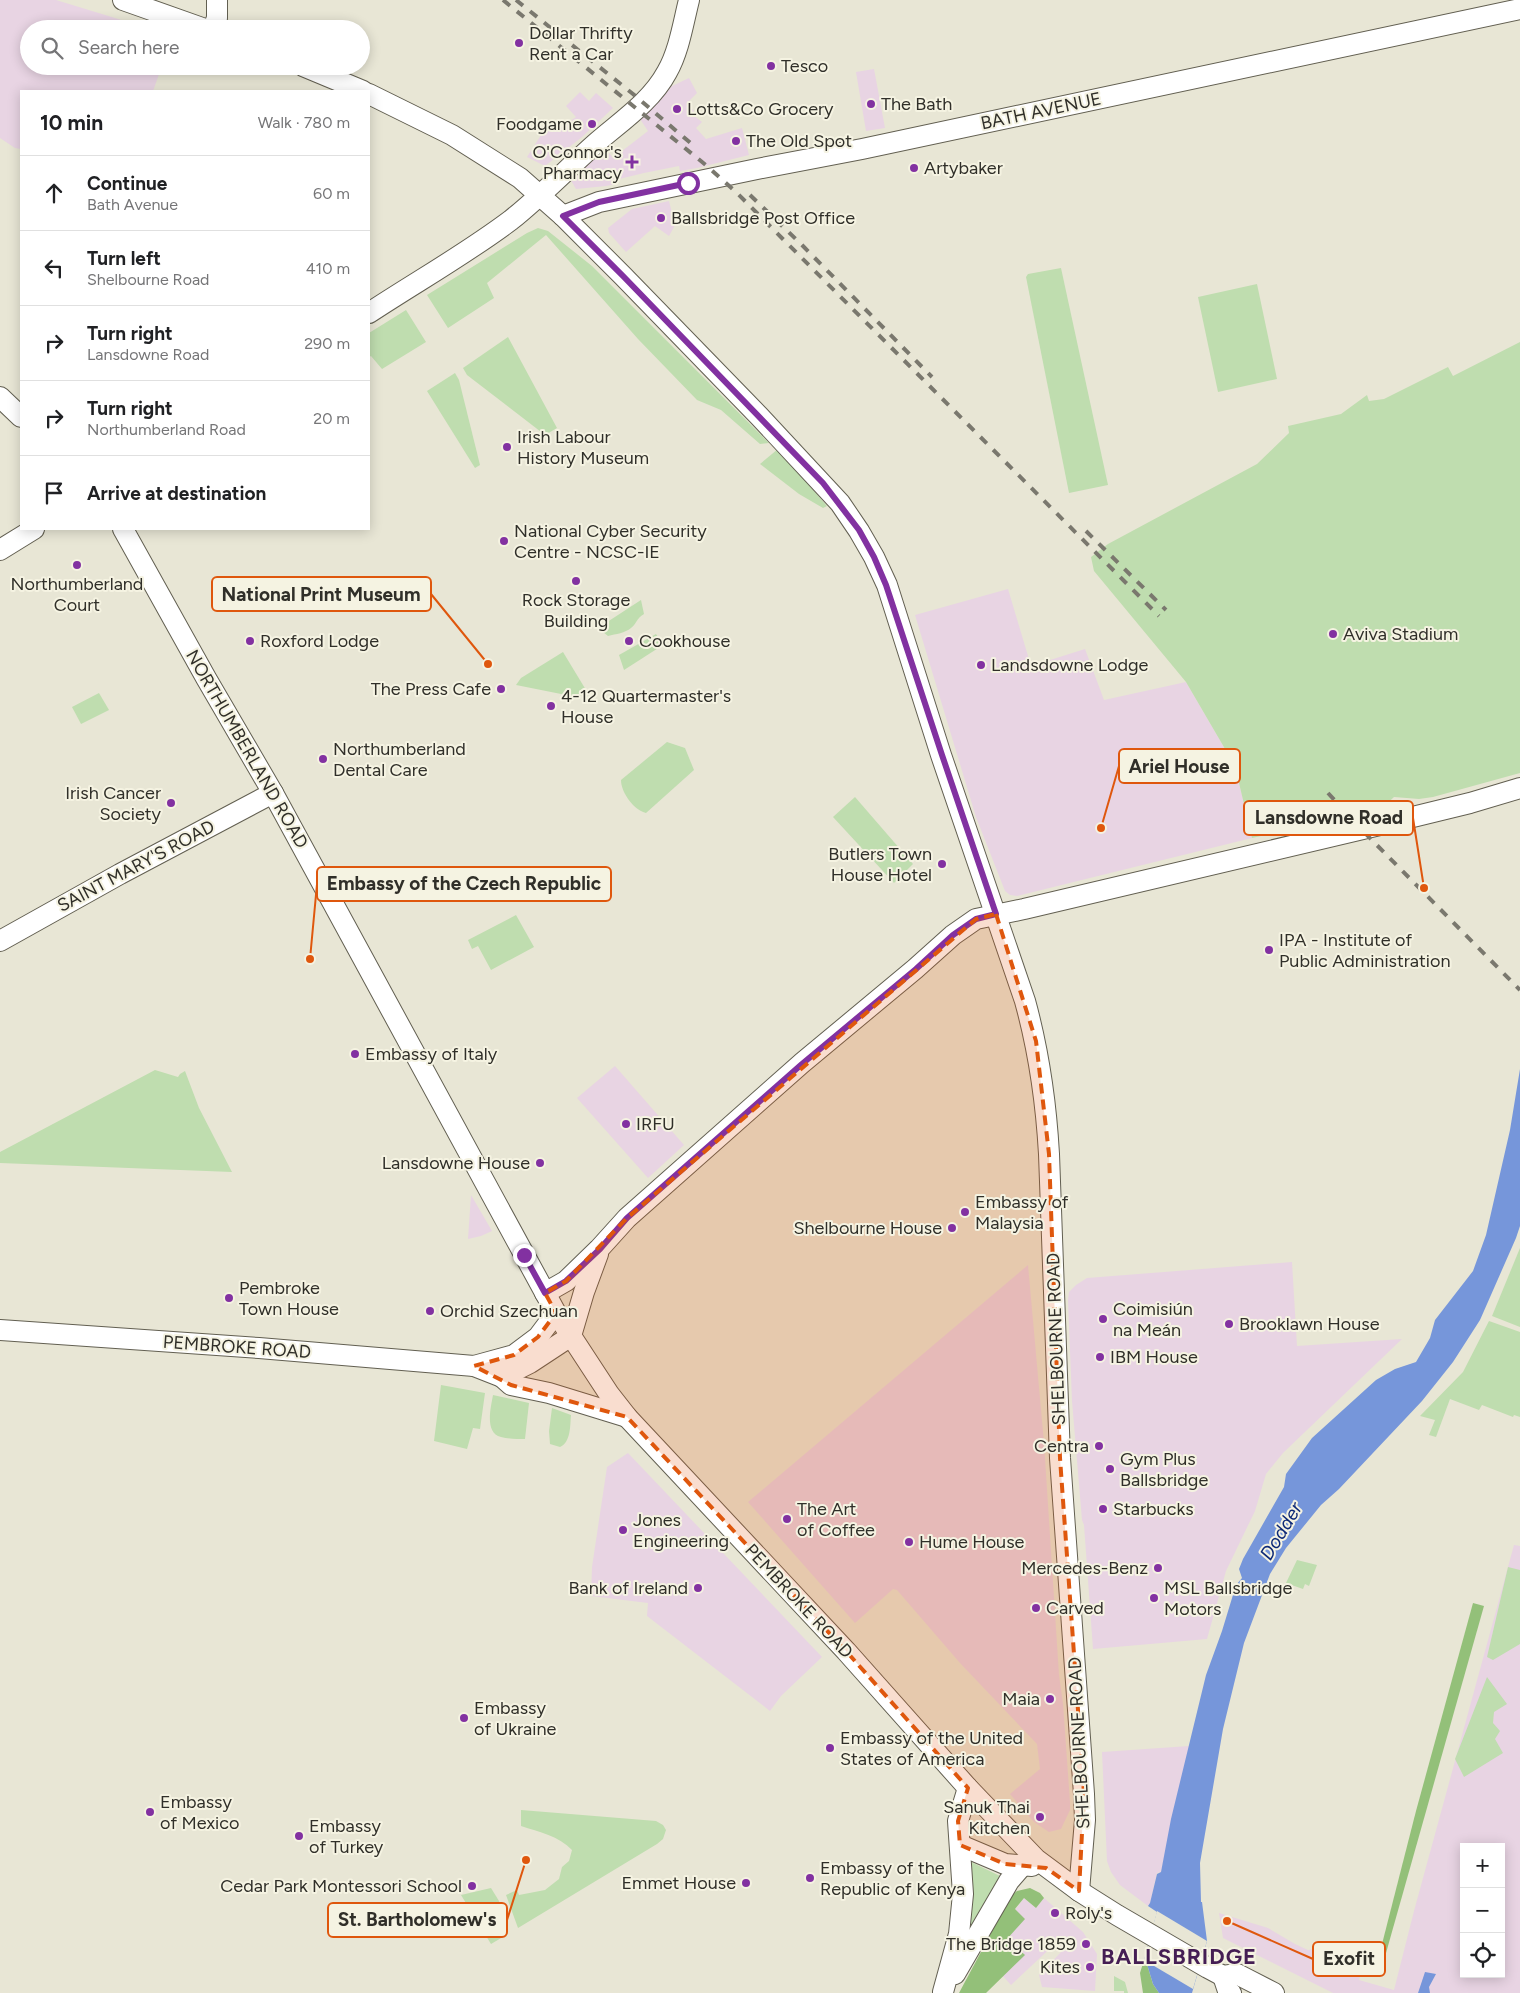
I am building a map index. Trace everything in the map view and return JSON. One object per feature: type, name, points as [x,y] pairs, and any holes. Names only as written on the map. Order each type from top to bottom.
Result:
[{"type":"main road","points":[[123,0],[180,20]]},
{"type":"main road","points":[[216,20],[217,0]]},
{"type":"main road","points":[[370,312],[479,243],[540,196],[559,176],[652,94],[667,73],[676,52],[689,0]]},
{"type":"main road","name":"BATH AVENUE","points":[[563,216],[608,200],[862,149],[1520,9]]},
{"type":"main road","points":[[325,75],[361,90]]},
{"type":"main road","name":"SHELBOURNE ROAD","points":[[370,94],[452,135],[520,178],[563,216],[840,503],[859,530],[874,557],[886,585],[996,914],[1036,1041],[1047,1115],[1060,1458],[1084,1794],[1085,1820],[1079,1891]]},
{"type":"main road","points":[[0,397],[20,416]]},
{"type":"main road","points":[[0,550],[32,530]]},
{"type":"main road","name":"NORTHUMBERLAND ROAD","points":[[124,530],[273,793],[556,1313]]},
{"type":"main road","points":[[545,1293],[566,1281],[600,1249],[627,1218],[802,1064],[916,969],[953,935],[976,919],[1384,824],[1492,797],[1520,788]]},
{"type":"main road","name":"SAINT MARY'S ROAD","points":[[0,941],[273,793]]},
{"type":"main road","points":[[502,1377],[530,1363],[571,1336],[584,1292],[600,1249]]},
{"type":"main road","name":"PEMBROKE ROAD","points":[[474,1366],[514,1355],[538,1337],[556,1313],[609,1394],[627,1417],[846,1650],[968,1788],[1046,1868],[1079,1891],[1200,1964],[1227,1984]]},
{"type":"main road","name":"PEMBROKE ROAD","points":[[0,1330],[474,1366],[502,1377],[511,1384],[549,1393],[627,1417]]},
{"type":"main road","points":[[943,1992],[959,1934],[963,1894],[958,1821],[968,1788]]},
{"type":"main road","points":[[960,1845],[1005,1864],[1046,1868]]},
{"type":"main road","points":[[943,1992],[1009,1881],[1022,1866]]},
{"type":"main road","points":[[1227,1984],[1237,1974],[1273,1993]]},
{"type":"highlighted area","points":[[996,914],[1036,1041],[1049,1154],[1060,1458],[1084,1794],[1079,1891],[1046,1868],[1005,1864],[960,1845],[958,1821],[968,1788],[846,1651],[627,1417],[511,1385],[474,1366],[514,1355],[538,1337],[556,1313],[545,1293],[566,1281],[627,1218],[976,919]]},
{"type":"shaded area","points":[[0,0],[56,0],[122,20],[20,20],[20,75],[159,75],[153,90],[20,90],[20,149],[15,148],[0,138]]},
{"type":"shaded area","points":[[874,69],[885,128],[866,131],[856,72]]},
{"type":"shaded area","points":[[689,78],[697,93],[687,103],[694,111],[692,114],[702,122],[696,128],[706,139],[742,128],[749,155],[680,171],[679,166],[644,173],[615,180],[616,184],[606,186],[576,189],[569,177],[605,148],[613,158],[648,131],[640,119],[672,86]]},
{"type":"shaded area","points":[[580,92],[589,101],[596,93],[613,108],[582,137],[545,166],[527,157],[550,121],[562,127],[576,117],[566,106]]},
{"type":"shaded area","points":[[669,201],[675,225],[669,236],[655,226],[626,252],[609,233],[608,228],[632,209]]},
{"type":"shaded area","points":[[1008,589],[1031,666],[1085,649],[1104,700],[1186,682],[1235,766],[1252,838],[1017,896],[1010,895],[1005,891],[976,817],[915,615]]},
{"type":"shaded area","points":[[615,1066],[684,1145],[648,1178],[577,1098]]},
{"type":"shaded area","points":[[471,1195],[492,1231],[468,1239]]},
{"type":"shaded area","points":[[1292,1262],[1297,1346],[1402,1339],[1283,1453],[1266,1474],[1255,1511],[1226,1571],[1207,1639],[1093,1649],[1072,1401],[1069,1292],[1087,1278]]},
{"type":"shaded area","points":[[1028,1265],[1044,1443],[1059,1675],[1070,1802],[1070,1810],[1061,1829],[1049,1832],[1034,1822],[1010,1794],[1040,1769],[1037,1744],[960,1663],[897,1590],[893,1589],[855,1623],[748,1502]]},
{"type":"shaded area","points":[[628,1453],[822,1657],[781,1696],[770,1711],[647,1616],[648,1603],[591,1596],[592,1567],[607,1467]]},
{"type":"shaded area","points":[[1514,1545],[1520,1546],[1520,1993],[1333,1993],[1223,1938],[1219,1913],[1268,1928],[1308,1950],[1313,1949],[1349,1964],[1345,1976],[1347,1976],[1350,1966],[1362,1969],[1359,1980],[1394,1990]]},
{"type":"shaded area","points":[[1189,1746],[1161,1872],[1157,1873],[1148,1906],[1120,1885],[1111,1872],[1107,1861],[1102,1752]]},
{"type":"shaded area","points":[[1024,1898],[1036,1908],[1044,1898],[1083,1932],[1097,1954],[1095,1991],[1042,1987],[1039,1975],[1064,1949],[1057,1942],[1011,1985],[1002,1975],[1007,1940],[1015,1910]]},
{"type":"green space","points":[[538,228],[548,231],[592,266],[769,443],[760,444],[721,410],[697,400],[638,339],[546,235],[487,283],[494,298],[448,328],[427,295]]},
{"type":"green space","points":[[1061,268],[1108,485],[1069,493],[1026,277],[1028,274]]},
{"type":"green space","points":[[1257,284],[1277,379],[1218,392],[1198,297]]},
{"type":"green space","points":[[406,310],[426,342],[382,369],[370,356],[370,332]]},
{"type":"green space","points":[[508,337],[557,428],[545,435],[467,375],[463,368]]},
{"type":"green space","name":"Aviva Stadium","points":[[1520,342],[1520,773],[1433,797],[1419,799],[1394,797],[1378,812],[1252,838],[1235,766],[1186,682],[1094,571],[1091,557],[1108,544],[1257,464],[1289,433],[1288,426],[1341,414],[1367,395],[1369,401],[1384,399],[1448,367],[1453,376]]},
{"type":"green space","points":[[455,373],[459,380],[480,465],[475,468],[427,391]]},
{"type":"green space","points":[[778,449],[827,506],[823,508],[799,494],[760,464]]},
{"type":"green space","points":[[641,600],[644,614],[629,630],[608,636],[598,628]]},
{"type":"green space","points":[[656,634],[663,645],[624,670],[619,655]]},
{"type":"green space","points":[[563,652],[589,695],[571,696],[516,685],[521,678]]},
{"type":"green space","points":[[99,693],[109,710],[81,724],[72,707]]},
{"type":"green space","points":[[667,742],[685,748],[694,770],[646,813],[633,805],[629,800],[623,790],[621,780]]},
{"type":"green space","points":[[855,797],[913,864],[894,883],[833,817]]},
{"type":"green space","points":[[516,915],[534,947],[491,970],[478,946],[472,949],[468,940]]},
{"type":"green space","points":[[155,1070],[178,1077],[185,1071],[199,1108],[232,1172],[0,1163],[0,1152]]},
{"type":"green space","points":[[1520,1248],[1520,1327],[1492,1316]]},
{"type":"green space","points":[[1489,1321],[1520,1332],[1520,1417],[1514,1415],[1513,1417],[1482,1405],[1479,1410],[1450,1399],[1436,1437],[1429,1435],[1435,1420],[1420,1416],[1463,1372]]},
{"type":"green space","points":[[441,1385],[485,1393],[480,1429],[473,1428],[467,1449],[434,1441]]},
{"type":"green space","points":[[493,1395],[529,1403],[525,1439],[501,1437],[492,1430],[490,1413]]},
{"type":"green space","points":[[552,1408],[571,1415],[568,1438],[564,1445],[560,1447],[550,1444],[549,1431]]},
{"type":"green space","points":[[1297,1560],[1317,1565],[1309,1586],[1305,1584],[1303,1589],[1286,1583]]},
{"type":"green space","points":[[1508,1567],[1520,1570],[1520,1644],[1493,1660],[1487,1657]]},
{"type":"green space","points":[[1473,1603],[1484,1606],[1386,1953],[1383,1954],[1381,1948],[1416,1811]]},
{"type":"green space","points":[[1487,1677],[1507,1704],[1494,1712],[1493,1723],[1500,1731],[1495,1739],[1503,1753],[1464,1777],[1455,1759]]},
{"type":"green space","points":[[521,1810],[656,1821],[663,1825],[666,1830],[663,1839],[657,1844],[518,1928],[506,1895],[517,1890],[519,1895],[545,1890],[559,1879],[562,1867],[569,1861],[572,1850],[555,1838],[521,1826]]},
{"type":"green space","points":[[969,1861],[1000,1876],[976,1925],[969,1933]]},
{"type":"green space","points":[[491,1888],[499,1901],[508,1934],[491,1944],[461,1895]]},
{"type":"green space","points":[[1030,1888],[1040,1893],[1044,1898],[1036,1908],[1024,1898],[1015,1909],[1025,1919],[1007,1939],[1025,1955],[986,1993],[959,1993],[1011,1896],[1017,1891]]},
{"type":"green space","points":[[1144,1960],[1146,1961],[1153,1984],[1159,1993],[1143,1993],[1140,1973]]},
{"type":"green space","points":[[1114,1976],[1125,1982],[1128,1993],[1114,1991]]},
{"type":"water","name":"Dodder","points":[[1520,1069],[1520,1226],[1516,1238],[1480,1320],[1453,1362],[1422,1401],[1339,1489],[1321,1505],[1286,1548],[1270,1574],[1244,1643],[1223,1729],[1200,1863],[1201,1902],[1207,1941],[1192,1993],[1159,1993],[1153,1984],[1146,1961],[1144,1960],[1157,1912],[1148,1906],[1157,1874],[1161,1872],[1171,1819],[1206,1675],[1236,1585],[1242,1578],[1239,1569],[1284,1487],[1286,1474],[1312,1438],[1376,1380],[1395,1369],[1416,1362],[1430,1338],[1435,1320],[1473,1271],[1486,1235],[1510,1130]]},
{"type":"water","points":[[1425,1972],[1436,1974],[1429,1987],[1430,1993],[1418,1993]]},
{"type":"pier","points":[[1157,1911],[1207,1941],[1193,1989],[1144,1960]]},
{"type":"railway","points":[[503,0],[707,166],[736,192],[1159,616]]},
{"type":"railway","points":[[516,0],[633,94],[694,146]]},
{"type":"railway","points":[[750,195],[932,377]]},
{"type":"railway","points":[[1086,531],[1166,610]]},
{"type":"railway","points":[[1328,793],[1520,990]]},
{"type":"place","name":"Dollar Thrifty Rent a Car","points":[[519,43]]},
{"type":"place","name":"Tesco","points":[[771,66]]},
{"type":"place","name":"The Bath","points":[[871,104]]},
{"type":"place","name":"Lotts&Co Grocery","points":[[677,109]]},
{"type":"place","name":"Foodgame","points":[[592,124]]},
{"type":"place","name":"The Old Spot","points":[[736,141]]},
{"type":"place","name":"O'Connor's Pharmacy","points":[[632,162]]},
{"type":"place","name":"Artybaker","points":[[914,168]]},
{"type":"place","name":"Ballsbridge Post Office","points":[[661,218]]},
{"type":"place","name":"Irish Labour History Museum","points":[[507,447]]},
{"type":"place","name":"National Cyber Security Centre - NCSC-IE","points":[[504,541]]},
{"type":"place","name":"Northumberland Court","points":[[77,565]]},
{"type":"place","name":"Rock Storage Building","points":[[576,581]]},
{"type":"place","name":"Aviva Stadium","points":[[1333,634]]},
{"type":"place","name":"Roxford Lodge","points":[[250,641]]},
{"type":"place","name":"Cookhouse","points":[[629,641]]},
{"type":"place","name":"National Print Museum","points":[[488,664]]},
{"type":"place","name":"Landsdowne Lodge","points":[[981,665]]},
{"type":"place","name":"The Press Cafe","points":[[501,689]]},
{"type":"place","name":"4-12 Quartermaster's House","points":[[551,706]]},
{"type":"place","name":"Northumberland Dental Care","points":[[323,759]]},
{"type":"place","name":"Irish Cancer Society","points":[[171,803]]},
{"type":"place","name":"Ariel House","points":[[1101,828]]},
{"type":"place","name":"Butlers Town House Hotel","points":[[942,864]]},
{"type":"place","name":"Lansdowne Road","points":[[1424,888]]},
{"type":"place","name":"IPA - Institute of Public Administration","points":[[1269,950]]},
{"type":"place","name":"Embassy of the Czech Republic","points":[[310,959]]},
{"type":"place","name":"Embassy of Italy","points":[[355,1054]]},
{"type":"place","name":"IRFU","points":[[626,1124]]},
{"type":"place","name":"Lansdowne House","points":[[540,1163]]},
{"type":"place","name":"Embassy of Malaysia","points":[[965,1212]]},
{"type":"place","name":"Shelbourne House","points":[[952,1228]]},
{"type":"place","name":"Pembroke Town House","points":[[229,1298]]},
{"type":"place","name":"Orchid Szechuan","points":[[430,1311]]},
{"type":"place","name":"Coimisiún na Meán","points":[[1103,1319]]},
{"type":"place","name":"Brooklawn House","points":[[1229,1324]]},
{"type":"place","name":"IBM House","points":[[1100,1357]]},
{"type":"place","name":"Centra","points":[[1099,1446]]},
{"type":"place","name":"Gym Plus Ballsbridge","points":[[1110,1469]]},
{"type":"place","name":"Starbucks","points":[[1103,1509]]},
{"type":"place","name":"The Art of Coffee","points":[[787,1519]]},
{"type":"place","name":"Jones Engineering","points":[[623,1530]]},
{"type":"place","name":"Hume House","points":[[909,1542]]},
{"type":"place","name":"Mercedes-Benz","points":[[1158,1568]]},
{"type":"place","name":"Bank of Ireland","points":[[698,1588]]},
{"type":"place","name":"MSL Ballsbridge Motors","points":[[1154,1598]]},
{"type":"place","name":"Carved","points":[[1036,1608]]},
{"type":"place","name":"Maia","points":[[1050,1699]]},
{"type":"place","name":"Embassy of Ukraine","points":[[464,1718]]},
{"type":"place","name":"Embassy of the United States of America","points":[[830,1748]]},
{"type":"place","name":"Embassy of Mexico","points":[[150,1812]]},
{"type":"place","name":"Sanuk Thai Kitchen","points":[[1040,1817]]},
{"type":"place","name":"Embassy of Turkey","points":[[299,1836]]},
{"type":"place","name":"St. Bartholomew's","points":[[526,1860]]},
{"type":"place","name":"Embassy of the Republic of Kenya","points":[[810,1878]]},
{"type":"place","name":"Emmet House","points":[[746,1883]]},
{"type":"place","name":"Cedar Park Montessori School","points":[[472,1886]]},
{"type":"place","name":"Roly's","points":[[1055,1913]]},
{"type":"place","name":"Exofit","points":[[1227,1921]]},
{"type":"place","name":"The Bridge 1859","points":[[1086,1944]]},
{"type":"place","name":"Kites","points":[[1090,1967]]},
{"type":"district","name":"BALLSBRIDGE","points":[[1179,1956]]},
{"type":"route","points":[[524,1255],[545,1293],[566,1281],[600,1249],[627,1218],[802,1064],[916,969],[953,935],[976,919],[996,914],[886,585],[874,557],[859,530],[823,483],[563,216],[599,202],[688,183]]}]
